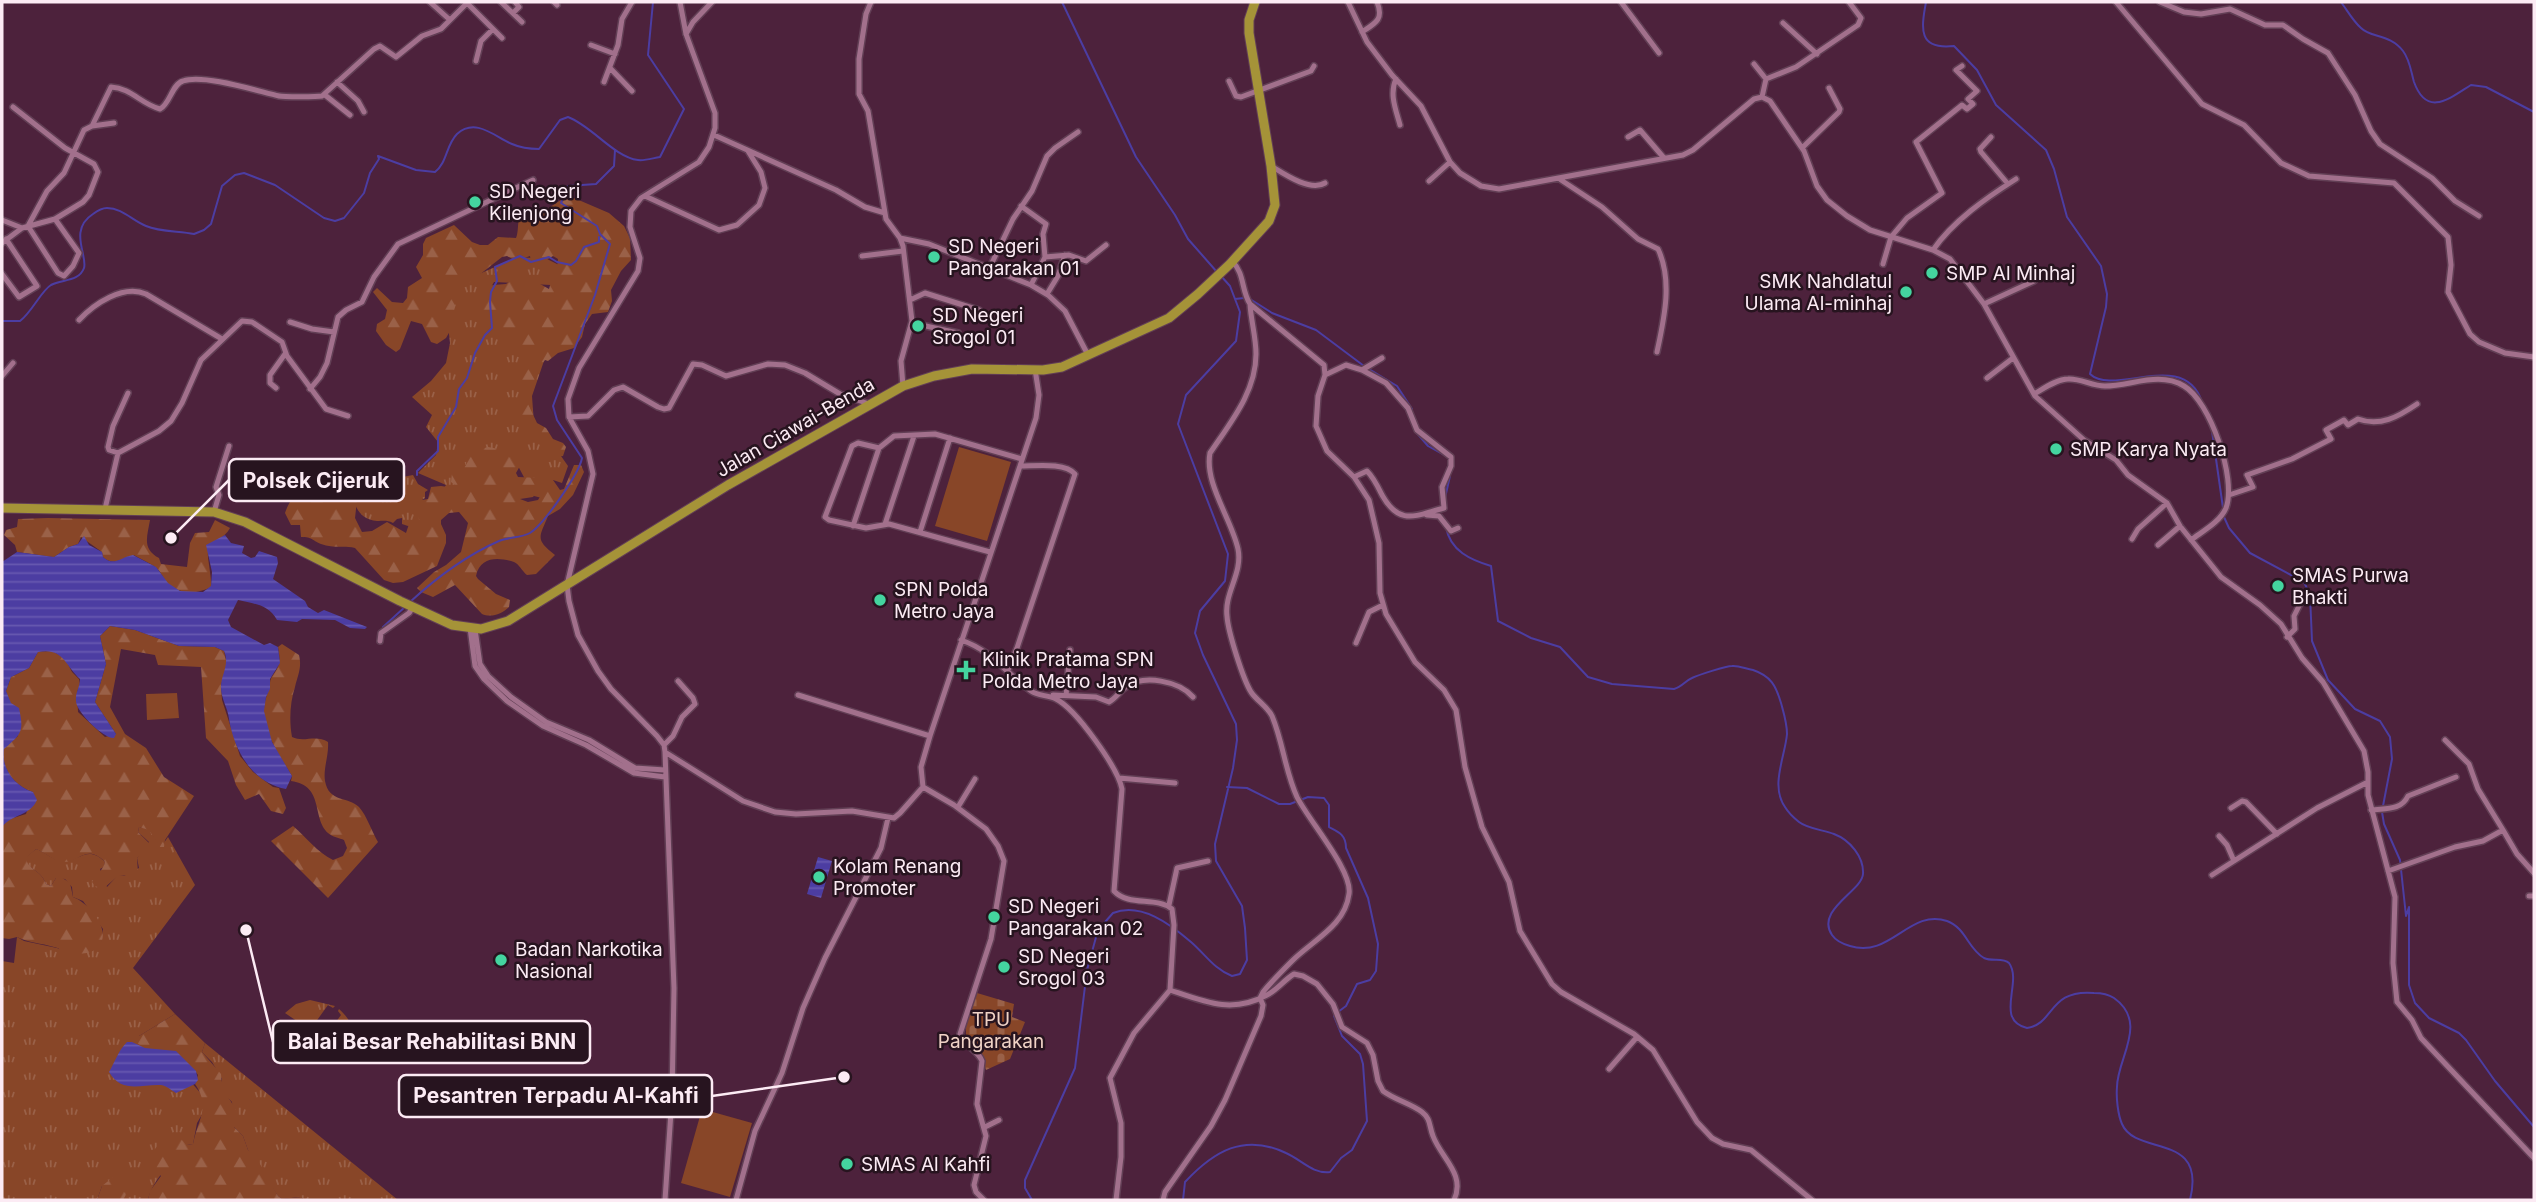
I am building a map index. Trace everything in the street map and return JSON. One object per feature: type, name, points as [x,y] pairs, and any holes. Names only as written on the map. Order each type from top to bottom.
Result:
[{"type":"highway","name":"Jalan Ciawai-Benda","points":[[472,629],[487,628],[508,621],[708,497],[903,386],[934,376],[972,369],[1056,368],[1169,318],[1212,282],[1261,231],[1272,215],[1275,195],[1249,27],[1255,2]]},
{"type":"highway","points":[[2,508],[214,512],[245,522],[412,607],[452,625],[472,629]]},
{"type":"street","points":[[431,2],[450,20]]},
{"type":"street","points":[[92,126],[111,87],[129,91],[147,104],[160,109],[178,84],[185,80],[221,82],[282,97],[325,95],[355,64],[377,47],[383,47],[396,57],[422,36],[441,29],[467,2],[502,38]]},
{"type":"street","points":[[501,2],[522,22]]},
{"type":"street","points":[[513,13],[519,7],[515,2]]},
{"type":"street","points":[[604,82],[615,54],[622,19],[632,2]]},
{"type":"street","points":[[680,2],[686,34],[715,113],[714,135],[699,162],[635,204],[629,219],[631,234],[640,258],[638,271],[574,379],[568,399],[569,417],[588,451],[593,474],[567,585],[578,635],[598,671],[665,749],[743,801],[765,810],[796,814],[852,811],[888,818],[901,813],[923,787],[921,767],[929,736],[1038,410],[1035,369]]},
{"type":"street","points":[[686,34],[693,22],[712,2]]},
{"type":"street","points":[[871,2],[866,15],[859,59],[859,94],[868,111],[885,213],[900,238],[904,251],[912,323],[901,361],[903,386]]},
{"type":"street","points":[[1348,2],[1362,32],[1396,79],[1422,106],[1450,162],[1469,179],[1492,189],[1683,155],[1693,150],[1754,99],[1762,97],[1770,101],[1802,148],[1817,186],[1833,206],[1862,226],[1943,254],[1956,265],[1984,304],[2034,394],[2084,440],[2116,460],[2128,475],[2167,503],[2180,526],[2221,577],[2281,624],[2287,637],[2323,682],[2364,751],[2368,772],[2366,783],[2375,809],[2395,897],[2393,963],[2397,1002],[2412,1020],[2421,1038],[2534,1158]]},
{"type":"street","points":[[1362,32],[1380,18],[1377,2]]},
{"type":"street","points":[[1621,2],[1659,53]]},
{"type":"street","points":[[1766,79],[1796,67],[1860,22],[1861,18],[1849,2]]},
{"type":"street","points":[[2116,2],[2202,104],[2245,125],[2281,163],[2309,176],[2394,183],[2448,237],[2451,265],[2448,292],[2470,334],[2479,342],[2505,353],[2534,357]]},
{"type":"street","points":[[2160,2],[2184,12],[2202,14],[2230,9],[2263,24],[2283,25],[2328,53],[2355,95],[2371,131],[2380,144],[2397,158],[2432,178],[2455,201],[2479,216]]},
{"type":"street","points":[[1783,23],[1817,54]]},
{"type":"street","points":[[476,61],[481,41],[493,29]]},
{"type":"street","points":[[591,45],[615,54]]},
{"type":"street","points":[[1754,64],[1766,79]]},
{"type":"street","points":[[1229,81],[1237,96],[1311,71],[1314,66]]},
{"type":"street","points":[[1883,264],[1891,237],[1907,218],[1941,193],[1916,142],[1962,105],[1966,108],[1973,104],[1968,99],[1977,91],[1956,71],[1962,66]]},
{"type":"street","points":[[610,68],[632,91]]},
{"type":"street","points":[[1396,79],[1393,98],[1400,125]]},
{"type":"street","points":[[1762,97],[1766,79]]},
{"type":"street","points":[[337,82],[358,101],[364,112]]},
{"type":"street","points":[[1802,148],[1840,111],[1829,88]]},
{"type":"street","points":[[325,95],[350,115]]},
{"type":"street","points":[[2,274],[19,297],[37,286],[4,241],[25,227],[55,219],[87,198],[97,175],[94,164],[72,153],[13,107]]},
{"type":"street","points":[[25,227],[47,191],[66,169],[84,130],[114,123]]},
{"type":"street","points":[[1628,137],[1640,130],[1664,158]]},
{"type":"street","points":[[989,269],[1021,206],[1032,191],[1044,161],[1050,152],[1078,132]]},
{"type":"street","points":[[714,135],[836,190],[865,207],[885,213]]},
{"type":"street","points":[[1991,137],[1980,149],[1981,152],[2008,184]]},
{"type":"street","points":[[645,196],[719,230],[737,225],[758,205],[765,188],[761,172],[748,151]]},
{"type":"street","points":[[1429,181],[1450,162]]},
{"type":"street","points":[[1271,166],[1300,181],[1316,186],[1325,183]]},
{"type":"street","points":[[1560,179],[1602,207],[1637,239],[1658,249],[1667,273],[1663,324],[1657,352]]},
{"type":"street","points":[[1933,250],[1955,224],[2016,179]]},
{"type":"street","points":[[310,389],[323,371],[338,317],[362,302],[374,277],[398,244],[533,180]]},
{"type":"street","points":[[1021,206],[1046,223],[1043,234],[1045,257],[1031,285]]},
{"type":"street","points":[[2,221],[25,227],[58,273],[64,276],[79,253],[55,219]]},
{"type":"street","points":[[900,238],[919,240],[1047,294],[1065,311],[1088,355]]},
{"type":"street","points":[[1045,257],[1065,254],[1086,261],[1106,245]]},
{"type":"street","points":[[862,256],[904,251]]},
{"type":"street","points":[[1047,294],[1058,276],[1065,254]]},
{"type":"street","points":[[1231,262],[1241,271],[1245,295],[1251,304],[1320,360],[1325,370],[1315,412],[1318,435],[1327,451],[1354,477],[1368,500],[1377,527],[1380,544],[1379,584],[1390,623],[1415,662],[1444,690],[1456,710],[1474,803],[1486,837],[1509,882],[1517,923],[1524,939],[1556,989],[1637,1037],[1653,1050],[1707,1134],[1719,1143],[1751,1150],[1812,1200]]},
{"type":"street","points":[[1984,304],[2034,281]]},
{"type":"street","points":[[79,320],[105,298],[136,291],[146,294],[222,339]]},
{"type":"street","points":[[910,300],[925,293],[979,310]]},
{"type":"street","points":[[1163,1200],[1225,1100],[1261,1016],[1262,992],[1293,960],[1335,924],[1342,915],[1350,890],[1343,867],[1305,813],[1297,796],[1284,764],[1271,715],[1246,682],[1227,618],[1227,608],[1239,567],[1238,548],[1209,460],[1210,453],[1244,401],[1252,380],[1256,353],[1251,304]]},
{"type":"street","points":[[105,509],[118,453],[159,431],[171,421],[186,395],[198,365],[239,323],[248,321],[282,342],[285,354],[326,410],[348,415]]},
{"type":"street","points":[[290,321],[312,329],[334,332]]},
{"type":"street","points":[[912,323],[958,333]]},
{"type":"street","points":[[276,388],[270,383],[270,377],[285,354]]},
{"type":"street","points":[[1364,368],[1382,358]]},
{"type":"street","points":[[1987,378],[2013,358]]},
{"type":"street","points":[[2,376],[13,363]]},
{"type":"street","points":[[569,417],[587,416],[614,390],[623,387],[658,407],[669,408],[693,364],[702,365],[726,376],[768,364],[785,365],[805,373],[840,394],[869,404]]},
{"type":"street","points":[[1325,375],[1346,365],[1364,368],[1386,383],[1408,408],[1417,430],[1451,457],[1451,466],[1442,487],[1444,508],[1423,514],[1401,516],[1391,509],[1369,472],[1365,471],[1354,477]]},
{"type":"street","points":[[2034,394],[2066,379],[2106,386],[2154,379],[2181,385],[2194,396],[2217,432],[2229,495],[2219,519],[2191,540]]},
{"type":"street","points":[[118,453],[110,450],[109,442],[128,393]]},
{"type":"street","points":[[2229,495],[2253,487],[2247,475],[2292,459],[2331,439],[2326,430],[2344,420],[2348,425],[2358,419],[2367,423],[2393,420],[2417,404]]},
{"type":"street","points":[[853,526],[879,448],[894,436],[930,433],[1022,459]]},
{"type":"street","points":[[885,524],[914,436]]},
{"type":"street","points":[[920,531],[950,438]]},
{"type":"street","points":[[879,448],[858,443],[852,446],[825,517],[853,526],[875,528],[885,524],[920,531],[990,552]]},
{"type":"street","points":[[214,512],[219,495],[216,487],[229,446]]},
{"type":"street","points":[[1008,670],[1075,474],[1068,468],[1020,466]]},
{"type":"street","points":[[2132,539],[2138,529],[2167,503]]},
{"type":"street","points":[[1423,514],[1439,516],[1451,531],[1458,528]]},
{"type":"street","points":[[2158,545],[2180,526]]},
{"type":"street","points":[[2287,637],[2295,629],[2294,616],[2300,604]]},
{"type":"street","points":[[1356,643],[1369,612],[1383,605]]},
{"type":"street","points":[[380,641],[381,633],[409,613],[412,607]]},
{"type":"street","points":[[472,629],[480,664],[488,676],[510,697],[546,722],[635,768],[665,774]]},
{"type":"street","points":[[961,640],[987,653],[1032,692],[1096,697],[1110,702],[1134,683],[1162,681],[1178,686],[1193,696]]},
{"type":"street","points":[[1066,696],[1070,650]]},
{"type":"street","points":[[665,1200],[672,1097],[674,988],[665,749],[682,717],[695,704],[678,681]]},
{"type":"street","points":[[798,695],[929,736]]},
{"type":"street","points":[[1047,695],[1073,712],[1119,778],[1121,800],[1114,891],[1126,898],[1169,905]]},
{"type":"street","points":[[2445,740],[2469,764],[2478,789],[2517,854],[2534,873]]},
{"type":"street","points":[[2375,809],[2398,807],[2408,796],[2456,777]]},
{"type":"street","points":[[1119,778],[1175,783]]},
{"type":"street","points":[[958,807],[975,779]]},
{"type":"street","points":[[2213,874],[2316,808],[2366,783]]},
{"type":"street","points":[[923,787],[958,807],[986,829],[998,846],[1004,861],[991,939],[960,1034],[965,1043],[981,1058],[977,1104],[986,1136],[974,1185],[976,1192],[984,1200]]},
{"type":"street","points":[[2231,808],[2242,801],[2246,802],[2277,834]]},
{"type":"street","points":[[736,1200],[755,1131],[782,1073],[803,1008],[825,958],[881,849],[888,818]]},
{"type":"street","points":[[2388,871],[2455,847],[2483,841],[2503,830]]},
{"type":"street","points":[[2219,836],[2227,845],[2234,861]]},
{"type":"street","points":[[1116,1200],[1121,1157],[1121,1123],[1110,1078],[1134,1033],[1170,990],[1174,925],[1169,905],[1177,868],[1208,861]]},
{"type":"street","points":[[1170,990],[1221,1007],[1247,1003],[1266,996],[1294,974],[1308,978],[1320,987],[1333,1004],[1342,1027],[1364,1040],[1369,1047],[1383,1091],[1422,1111],[1429,1119],[1432,1135],[1454,1170],[1458,1184],[1455,1198],[1463,1200]]},
{"type":"street","points":[[1609,1069],[1637,1037]]},
{"type":"street","points":[[985,1127],[999,1120]]},
{"type":"green space","points":[[564,198],[574,198],[609,213],[624,226],[630,238],[631,260],[621,271],[611,290],[612,301],[608,312],[592,314],[574,348],[545,360],[535,374],[535,384],[530,390],[528,404],[537,423],[546,428],[553,439],[566,447],[563,456],[556,457],[536,440],[531,429],[517,420],[514,413],[520,397],[516,380],[533,352],[529,349],[512,349],[476,316],[480,296],[486,288],[493,285],[506,284],[526,276],[549,289],[549,276],[557,267],[558,259],[553,256],[538,265],[531,262],[530,256],[516,261],[507,256],[502,257],[460,290],[446,338],[437,344],[431,342],[422,324],[411,321],[400,349],[396,352],[386,345],[376,331],[377,324],[385,319],[387,310],[373,292],[377,288],[392,302],[403,303],[407,298],[408,287],[422,278],[416,267],[423,255],[426,238],[454,225],[472,242],[480,245],[488,245],[498,237],[516,238],[520,215],[523,212],[530,209],[544,211]]},
{"type":"green space","points":[[518,257],[547,259],[559,265],[551,285],[494,282],[481,304],[546,355],[532,396],[534,425],[542,429],[568,466],[562,483],[553,480],[542,498],[534,496],[517,464],[466,493],[444,488],[446,485],[418,473],[436,455],[438,442],[426,427],[432,415],[412,397],[431,381],[446,363],[450,343],[448,325],[463,281]]},
{"type":"green space","points":[[488,447],[518,460],[521,464],[516,473],[518,477],[545,481],[533,497],[520,499],[528,502],[538,500],[550,480],[553,480],[560,490],[564,489],[574,465],[581,465],[584,472],[573,495],[560,509],[548,516],[541,538],[544,545],[555,555],[536,574],[527,575],[516,563],[502,559],[486,561],[478,569],[478,579],[496,594],[510,600],[509,607],[496,615],[482,614],[455,585],[433,597],[417,588],[461,552],[468,523],[459,512],[449,513],[441,520],[446,543],[437,566],[403,582],[393,583],[384,580],[355,548],[326,545],[301,537],[300,525],[291,525],[285,513],[300,488],[311,478],[323,473],[340,484],[340,497],[351,496],[357,500],[355,518],[362,532],[372,531],[387,522],[406,533],[410,521],[419,520],[417,504],[428,499],[431,487],[460,489],[451,482],[452,473],[459,466],[466,466],[473,453]]},
{"type":"green space","points":[[959,447],[1011,462],[987,541],[935,526]]},
{"type":"green space","points":[[413,475],[418,484],[428,490],[422,500],[420,524],[402,524],[402,518],[393,523],[370,520],[360,513],[353,496],[353,483],[377,482]]},
{"type":"green space","points":[[18,519],[150,520],[147,542],[150,551],[159,558],[161,564],[187,567],[190,543],[195,533],[209,532],[215,520],[230,528],[208,553],[211,587],[190,592],[173,588],[156,568],[134,555],[114,562],[107,560],[102,552],[81,537],[78,544],[54,557],[17,552],[15,545],[4,535],[6,530],[17,527]]},
{"type":"green space","points":[[110,626],[135,630],[179,646],[215,647],[224,651],[227,665],[221,685],[222,700],[240,756],[253,772],[273,787],[279,788],[286,808],[283,814],[271,811],[259,794],[245,800],[236,785],[228,761],[206,738],[201,667],[158,665],[155,655],[121,649],[110,707],[125,734],[146,748],[164,777],[194,796],[165,840],[164,847],[160,847],[149,830],[139,827],[138,832],[152,846],[149,854],[137,858],[138,873],[118,876],[103,889],[92,882],[105,862],[93,854],[62,862],[36,849],[26,858],[46,884],[51,886],[56,878],[61,877],[70,883],[73,897],[88,907],[100,923],[102,939],[99,946],[89,953],[70,954],[17,937],[2,938],[2,827],[7,820],[26,814],[33,792],[15,781],[4,763],[3,749],[18,736],[6,691],[11,677],[29,668],[38,652],[52,651],[65,658],[79,679],[78,712],[105,737],[116,734],[95,702],[106,664],[100,636]]},
{"type":"green space","points":[[282,644],[299,655],[300,660],[291,705],[292,737],[328,742],[325,776],[327,788],[335,796],[359,807],[378,842],[328,898],[271,841],[293,826],[333,860],[343,856],[347,848],[344,840],[330,834],[323,826],[309,789],[291,781],[292,776],[266,727],[265,702],[270,680],[278,666],[278,647]]},
{"type":"green space","points":[[177,693],[179,718],[147,720],[146,694]]},
{"type":"green space","points":[[139,827],[149,829],[161,847],[168,837],[195,885],[133,968],[175,1014],[139,1036],[164,1051],[203,1096],[204,1111],[197,1123],[193,1144],[187,1145],[164,1171],[148,1200],[123,1200],[124,1196],[102,1186],[97,1200],[2,1200],[2,961],[14,963],[17,937],[69,953],[84,953],[101,942],[103,929],[83,901],[73,897],[72,887],[65,879],[56,878],[51,886],[46,884],[25,858],[36,849],[62,861],[93,854],[105,862],[100,869],[107,887],[118,875],[124,876],[139,868],[137,858],[149,842],[138,832]]},
{"type":"green space","name":"TPU Pangarakan","points":[[977,993],[1014,1004],[1012,1017],[1025,1022],[1010,1059],[986,1070],[981,1055],[966,1044],[966,1020]]},
{"type":"green space","points":[[310,1000],[335,1006],[333,1008],[328,1005],[310,1030],[285,1013],[296,1004]]},
{"type":"green space","points":[[339,1009],[349,1020],[354,1032],[350,1059],[323,1040],[341,1015]]},
{"type":"green space","points":[[175,1014],[205,1043],[202,1052],[221,1074],[225,1092],[239,1117],[234,1127],[243,1136],[248,1150],[256,1157],[278,1196],[282,1199],[301,1197],[305,1200],[148,1200],[150,1191],[161,1176],[154,1168],[151,1154],[166,1135],[176,1134],[187,1145],[193,1144],[202,1113],[202,1100],[195,1084],[198,1075],[194,1070],[175,1053],[150,1049],[137,1043],[139,1036]]},
{"type":"green space","points":[[205,1043],[398,1200],[305,1200],[300,1197],[282,1199],[278,1196],[248,1150],[243,1136],[234,1127],[232,1102],[221,1086],[222,1079],[212,1062],[202,1052]]},
{"type":"green space","points":[[702,1109],[752,1123],[730,1197],[681,1183]]},
{"type":"green space","points":[[117,1174],[126,1178],[130,1187],[123,1200],[97,1200],[102,1186]]},
{"type":"shaded area","points":[[225,535],[231,543],[244,546],[242,553],[251,558],[259,551],[277,557],[273,579],[305,601],[308,607],[318,613],[324,610],[367,627],[350,628],[335,620],[277,620],[265,608],[238,600],[228,620],[231,627],[264,645],[270,643],[278,647],[280,663],[270,679],[264,711],[272,742],[292,776],[286,789],[274,786],[254,772],[235,742],[221,691],[226,665],[224,651],[215,647],[179,646],[135,630],[110,626],[100,636],[106,664],[95,702],[116,734],[114,738],[98,730],[85,718],[77,706],[80,679],[63,658],[53,652],[38,652],[29,668],[11,677],[6,691],[11,703],[19,708],[21,727],[18,735],[4,749],[5,763],[15,781],[33,792],[37,800],[30,809],[2,827],[2,562],[17,552],[54,557],[78,544],[84,536],[89,545],[102,552],[107,560],[114,561],[133,555],[156,567],[168,583],[180,591],[203,592],[211,586],[212,572],[206,545]]},
{"type":"shaded area","name":"Kolam Renang Promoter","points":[[818,857],[832,861],[821,898],[807,894]]},
{"type":"shaded area","points":[[127,1042],[145,1048],[176,1051],[196,1071],[198,1080],[176,1093],[161,1085],[126,1086],[120,1083],[109,1072]]},
{"type":"waterway","points":[[2,321],[20,321],[47,288],[82,273],[85,263],[80,235],[86,220],[96,212],[105,208],[112,209],[123,212],[151,228],[194,234],[211,224],[222,186],[235,175],[244,173],[275,185],[324,218],[335,221],[344,218],[364,193],[378,156],[416,170],[435,172],[442,164],[453,138],[471,127],[485,130],[519,146],[539,149],[560,120],[568,117],[629,158],[641,160],[660,157],[684,109],[648,55],[653,2]]},
{"type":"waterway","points":[[1062,2],[1136,157],[1188,239],[1217,272]]},
{"type":"waterway","points":[[1926,2],[1923,29],[1928,41],[1934,45],[1954,46],[1977,70],[1996,105],[2046,150],[2067,217],[2101,266],[2107,294],[2106,307],[2090,374],[2101,380],[2165,375],[2180,378],[2193,386],[2202,402]]},
{"type":"waterway","points":[[2341,2],[2361,28],[2387,39],[2403,51],[2419,93],[2425,99],[2440,102],[2471,85],[2486,87],[2534,112]]},
{"type":"waterway","points":[[410,602],[441,576],[475,553],[499,541],[530,533],[552,510],[579,465],[582,458],[557,420],[553,406],[595,295],[610,244],[600,234],[597,226],[561,203],[568,186],[596,184],[614,166],[615,150]]},
{"type":"waterway","points":[[417,475],[417,471],[438,451],[438,437],[456,407],[459,389],[467,378],[475,353],[492,328],[490,302],[491,292],[497,281],[495,267],[520,256],[531,262],[549,257],[571,265],[584,247],[599,242],[599,237]]},
{"type":"waterway","points":[[1032,1200],[1025,1188],[1025,1180],[1075,1068],[1087,970],[1098,930],[1113,913],[1134,910],[1155,917],[1183,935],[1215,965],[1232,976],[1240,974],[1247,960],[1242,906],[1216,861],[1215,844],[1233,768],[1236,724],[1195,633],[1200,611],[1225,581],[1228,554],[1178,424],[1186,395],[1236,341],[1240,312],[1230,286],[1221,276]]},
{"type":"waterway","points":[[1235,299],[1244,298]]},
{"type":"waterway","points":[[1250,299],[1272,313],[1316,330],[1364,366]]},
{"type":"waterway","points":[[1369,369],[1397,386],[1412,409]]},
{"type":"waterway","points":[[2212,431],[2223,508]]},
{"type":"waterway","points":[[1416,432],[1428,446],[1446,456]]},
{"type":"waterway","points":[[1445,498],[1450,476]]},
{"type":"waterway","points":[[2224,517],[2229,528],[2250,553],[2304,582],[2310,595],[2312,641],[2328,680],[2355,709],[2380,721],[2390,737],[2392,759],[2383,806]]},
{"type":"waterway","points":[[1446,527],[1452,542],[1462,553],[1491,566],[1498,621],[1531,638],[1560,647],[1588,677],[1612,684],[1674,689],[1695,677],[1734,666],[1759,672],[1772,682],[1783,711],[1787,734],[1779,781],[1781,799],[1799,822],[1840,837],[1850,845],[1863,868],[1861,880],[1830,917],[1828,926],[1832,935],[1845,944],[1864,948],[1877,946],[1922,921],[1947,921],[1959,928],[1984,958],[2009,963],[2013,980],[2010,1009],[2012,1017],[2017,1024],[2027,1028],[2043,1020],[2068,996],[2096,993],[2114,998],[2124,1008],[2129,1018],[2130,1030],[2117,1087],[2122,1124],[2130,1134],[2180,1154],[2189,1164],[2193,1178],[2190,1200]]},
{"type":"waterway","points":[[383,627],[406,606]]},
{"type":"waterway","points":[[1227,787],[1247,788],[1279,804],[1290,804],[1308,797],[1324,798],[1329,805],[1329,827],[1339,832],[1345,840],[1368,898],[1378,944],[1376,971],[1370,980],[1357,984],[1346,1006],[1338,1012]]},
{"type":"waterway","points":[[2382,812],[2384,824],[2400,860],[2406,916],[2409,907],[2409,985],[2415,1003],[2429,1018],[2459,1033],[2466,1040],[2495,1081],[2534,1127]]},
{"type":"waterway","points":[[1183,1200],[1185,1182],[1207,1162],[1231,1148],[1243,1145],[1271,1147],[1312,1169],[1324,1172],[1330,1172],[1341,1158],[1352,1150],[1367,1121],[1363,1064],[1360,1054],[1342,1036],[1334,1016]]},
{"type":"place","name":"SD Negeri Kilenjong","points":[[475,202]]},
{"type":"place","name":"SD Negeri Pangarakan 01","points":[[934,257]]},
{"type":"place","name":"SMP Al Minhaj","points":[[1932,273]]},
{"type":"place","name":"SMK Nahdlatul Ulama Al-minhaj","points":[[1906,292]]},
{"type":"place","name":"SD Negeri Srogol 01","points":[[918,326]]},
{"type":"place","name":"SMP Karya Nyata","points":[[2056,449]]},
{"type":"place","name":"Polsek Cijeruk","points":[[171,538]]},
{"type":"place","name":"SMAS Purwa Bhakti","points":[[2278,586]]},
{"type":"place","name":"SPN Polda Metro Jaya","points":[[880,600]]},
{"type":"place","name":"Klinik Pratama SPN Polda Metro Jaya","points":[[966,670]]},
{"type":"place","name":"Kolam Renang Promoter","points":[[819,877]]},
{"type":"place","name":"SD Negeri Pangarakan 02","points":[[994,917]]},
{"type":"place","name":"Balai Besar Rehabilitasi BNN","points":[[246,930]]},
{"type":"place","name":"Badan Narkotika Nasional","points":[[501,960]]},
{"type":"place","name":"SD Negeri Srogol 03","points":[[1004,967]]},
{"type":"place","name":"Pesantren Terpadu Al-Kahfi","points":[[844,1077]]},
{"type":"place","name":"SMAS Al Kahfi","points":[[847,1164]]}]
